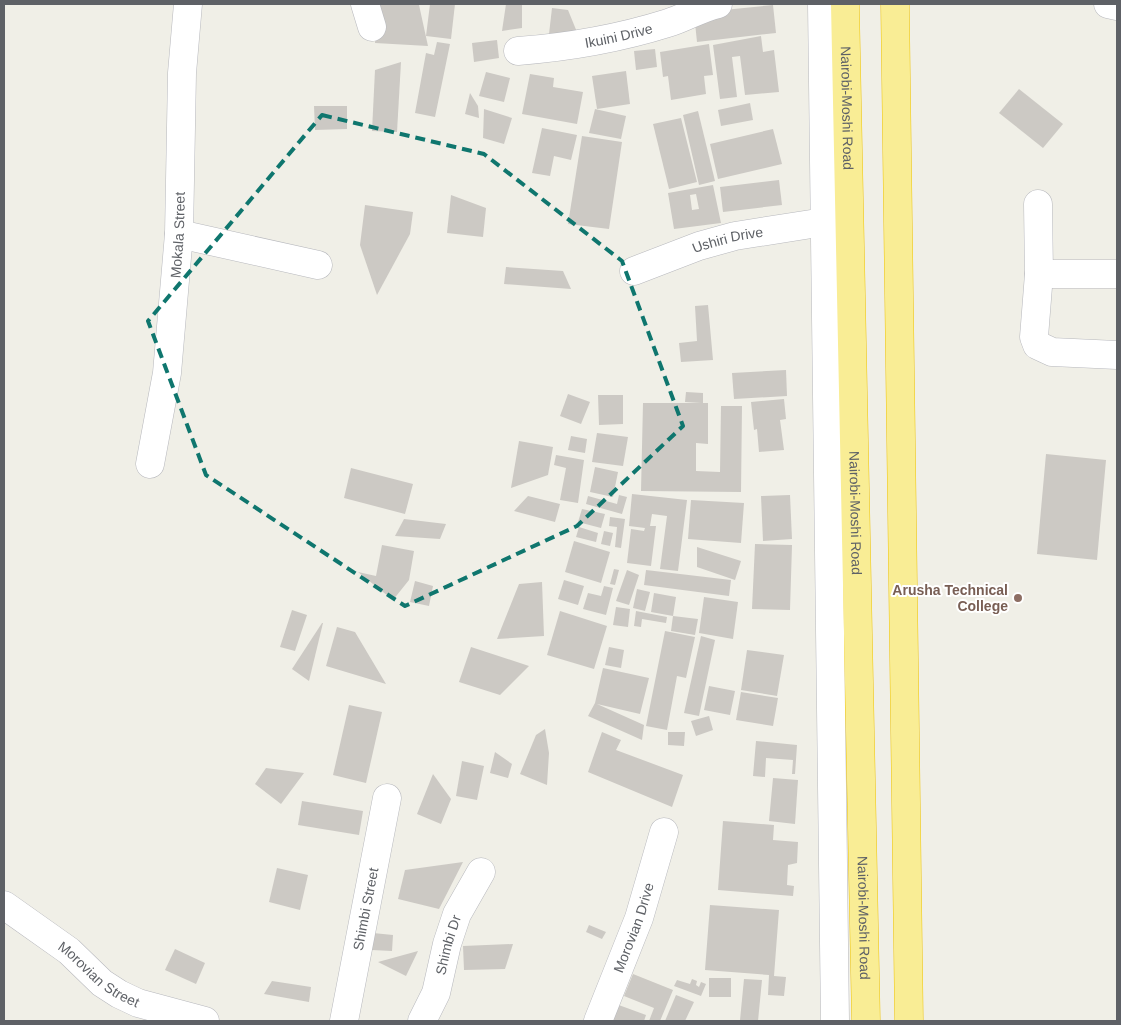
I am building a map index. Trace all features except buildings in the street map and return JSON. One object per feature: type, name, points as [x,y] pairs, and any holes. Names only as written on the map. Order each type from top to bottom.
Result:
[{"type":"highway","name":"Nairobi-Moshi Road","points":[[845,4],[866,1021]]},
{"type":"highway","points":[[895,4],[909,1021]]},
{"type":"street","name":"Mokala Street","points":[[150,464],[167,373],[179,234],[182,73],[188,4]]},
{"type":"street","name":"Ikuini Drive","points":[[518,51],[574,46],[604,40],[670,22],[718,4]]},
{"type":"street","points":[[822,4],[836,1021]]},
{"type":"street","points":[[1108,4],[1117,6]]},
{"type":"street","points":[[1038,204],[1039,274],[1034,337],[1037,345],[1052,352],[1117,355]]},
{"type":"street","name":"Ushiri Drive","points":[[634,271],[699,246],[735,236],[824,222]]},
{"type":"street","points":[[179,234],[318,265]]},
{"type":"street","points":[[1039,274],[1117,274]]},
{"type":"street","name":"Shimbi Street","points":[[344,1021],[387,798]]},
{"type":"street","name":"Morovian Drive","points":[[598,1021],[639,918],[664,832]]},
{"type":"street","name":"Shimbi Dr","points":[[422,1021],[436,993],[447,944],[458,914],[481,872]]},
{"type":"street","name":"Morovian Street","points":[[4,905],[69,951],[102,983],[120,994],[138,1003],[205,1021]]},
{"type":"highlighted area","points":[[322,115],[484,154],[622,261],[683,426],[577,526],[405,606],[206,475],[148,321]]},
{"type":"place","name":"Arusha Technical College","points":[[1018,598]]}]
